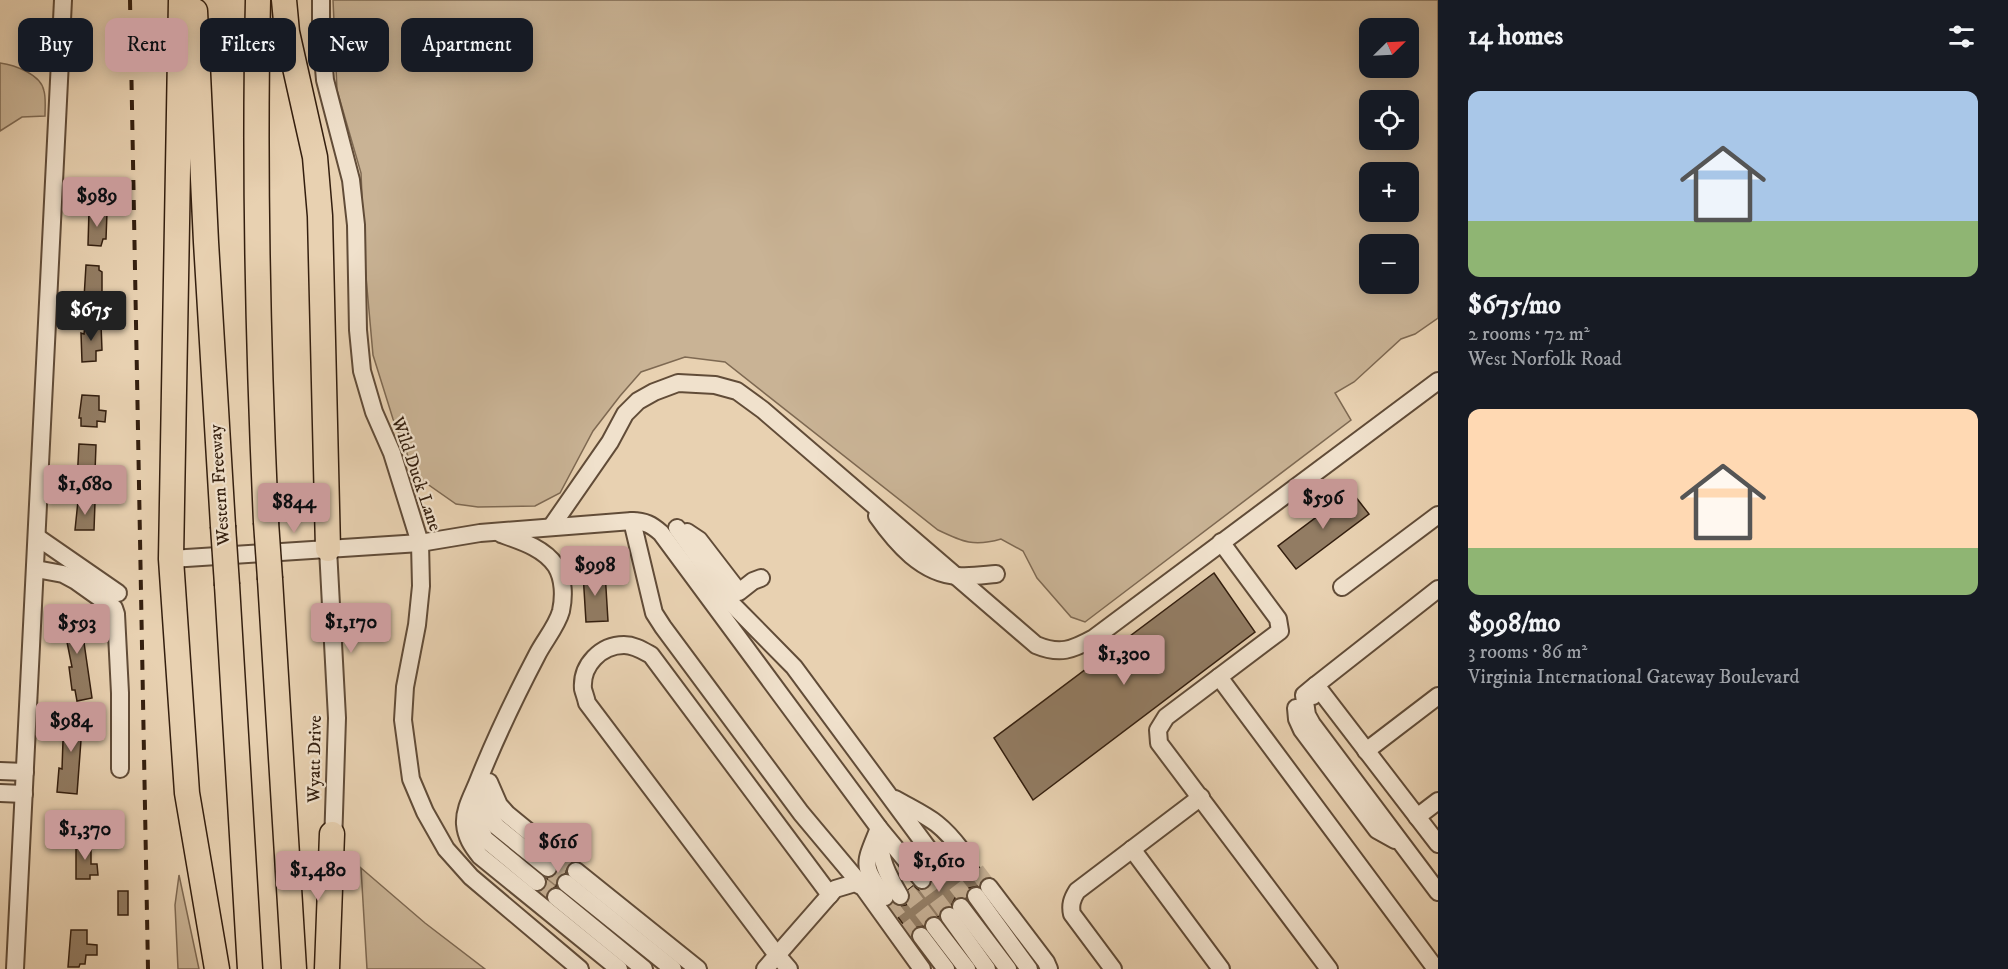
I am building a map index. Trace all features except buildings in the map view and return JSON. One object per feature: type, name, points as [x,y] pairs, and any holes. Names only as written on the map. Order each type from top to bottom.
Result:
[{"type":"highway","points":[[180,0],[171,559],[187,793],[217,969]]},
{"type":"highway","name":"Western Freeway","points":[[195,0],[206,242],[250,969]]},
{"type":"highway","points":[[258,0],[256,232],[260,386],[266,522],[294,969]]},
{"type":"highway","points":[[284,0],[287,32],[315,157],[320,216],[328,549]]},
{"type":"highway","points":[[327,969],[332,834]]},
{"type":"street","points":[[15,969],[63,0]]},
{"type":"street","name":"Wild Duck Lane","points":[[321,0],[325,80],[351,180],[356,225],[358,330],[363,371],[374,412],[395,464],[420,543],[422,586],[405,687],[403,720],[411,779],[425,812],[446,849],[471,876],[580,969]]},
{"type":"street","points":[[957,576],[1036,645],[1047,650],[1060,651],[1075,648],[1094,638],[1438,381]]},
{"type":"street","points":[[551,528],[610,442],[625,414],[638,401],[678,383],[716,385],[737,391],[764,410],[862,494],[895,541],[931,569],[957,576],[996,574]]},
{"type":"street","points":[[1342,587],[1438,515]]},
{"type":"street","points":[[171,559],[420,543],[495,532],[637,521],[672,527],[699,540],[739,592],[761,578]]},
{"type":"street","points":[[637,521],[652,526],[661,533],[879,828],[925,878]]},
{"type":"street","points":[[637,521],[654,613],[801,813],[863,887],[922,969]]},
{"type":"street","points":[[672,527],[731,603],[794,667],[907,820],[934,842],[925,878]]},
{"type":"street","points":[[672,527],[925,878]]},
{"type":"street","points":[[495,532],[526,543],[545,554],[556,566],[562,581],[562,600],[560,614],[536,657],[483,768],[466,813],[467,836],[480,856],[619,969]]},
{"type":"street","points":[[37,537],[118,593]]},
{"type":"street","points":[[1221,542],[1278,619],[1280,631],[1166,717],[1158,730],[1159,744],[1329,969]]},
{"type":"street","name":"Wyatt Drive","points":[[328,549],[337,718],[332,834],[338,969]]},
{"type":"street","points":[[36,569],[63,574],[76,580],[114,608],[120,693],[120,769]]},
{"type":"street","points":[[1401,843],[1377,830],[1302,730],[1297,719],[1306,694],[1438,589]]},
{"type":"street","points":[[748,620],[925,878]]},
{"type":"street","points":[[779,965],[587,703],[583,689],[584,675],[599,652],[612,646],[625,644],[651,655],[830,895]]},
{"type":"street","points":[[1219,677],[1436,969]]},
{"type":"street","points":[[1306,694],[1366,751],[1438,844]]},
{"type":"street","points":[[1306,694],[1307,715],[1312,724],[1438,892]]},
{"type":"street","points":[[1306,694],[1313,699],[1320,719],[1438,875]]},
{"type":"street","points":[[1366,751],[1438,696]]},
{"type":"street","points":[[483,768],[488,812],[496,826],[553,862]]},
{"type":"street","points":[[483,768],[478,814],[479,826],[485,839],[537,882]]},
{"type":"street","points":[[0,771],[25,772]]},
{"type":"street","points":[[0,793],[24,794]]},
{"type":"street","points":[[889,795],[927,815],[943,827],[925,878]]},
{"type":"street","points":[[1113,969],[1072,914],[1070,906],[1077,891],[1201,797]]},
{"type":"street","points":[[1417,817],[1438,801]]},
{"type":"street","points":[[879,828],[874,860],[886,872],[925,878]]},
{"type":"street","points":[[1132,849],[1221,969]]},
{"type":"street","points":[[673,969],[571,877],[698,969]]},
{"type":"street","points":[[779,965],[835,889],[855,883],[863,887]]},
{"type":"street","points":[[556,897],[644,969]]},
{"type":"street","points":[[937,969],[952,914]]},
{"type":"street","points":[[946,969],[952,914]]},
{"type":"street","points":[[952,914],[955,969]]},
{"type":"street","points":[[952,914],[967,969]]},
{"type":"street","points":[[952,914],[978,969]]},
{"type":"street","points":[[952,914],[987,969]]},
{"type":"street","points":[[952,914],[997,969]]},
{"type":"street","points":[[952,914],[1008,969]]},
{"type":"street","points":[[952,914],[1020,969]]},
{"type":"street","points":[[952,914],[1029,969]]},
{"type":"street","points":[[952,914],[1039,969]]},
{"type":"street","points":[[952,914],[1046,962],[1049,969]]},
{"type":"street","points":[[765,969],[779,965],[793,969]]},
{"type":"shaded area","points":[[333,0],[1438,0],[1438,318],[1415,334],[1401,339],[1354,382],[1335,393],[1351,420],[1085,622],[1071,617],[1037,578],[1023,551],[1001,539],[983,543],[969,542],[938,530],[725,362],[685,357],[641,372],[593,431],[560,493],[535,506],[478,507],[456,504],[416,476],[393,419],[373,355],[365,266],[361,173],[337,90],[336,72],[389,72],[389,18],[334,18]]},
{"type":"shaded area","points":[[0,63],[18,68],[18,72],[26,72],[38,80],[45,94],[45,116],[22,117],[0,131]]},
{"type":"shaded area","points":[[361,868],[425,923],[485,969],[367,969]]},
{"type":"shaded area","points":[[179,875],[199,969],[178,969],[175,905]]},
{"type":"tunnel","points":[[962,851],[989,887]]},
{"type":"tunnel","points":[[557,855],[576,871]]},
{"type":"tunnel","points":[[941,866],[969,902]]},
{"type":"tunnel","points":[[548,868],[566,883]]},
{"type":"tunnel","points":[[922,880],[949,916]]},
{"type":"tunnel","points":[[537,882],[556,897]]},
{"type":"tunnel","points":[[907,891],[934,926]]},
{"type":"tunnel","points":[[889,904],[916,940]]},
{"type":"railway","points":[[130,0],[148,969]]}]
